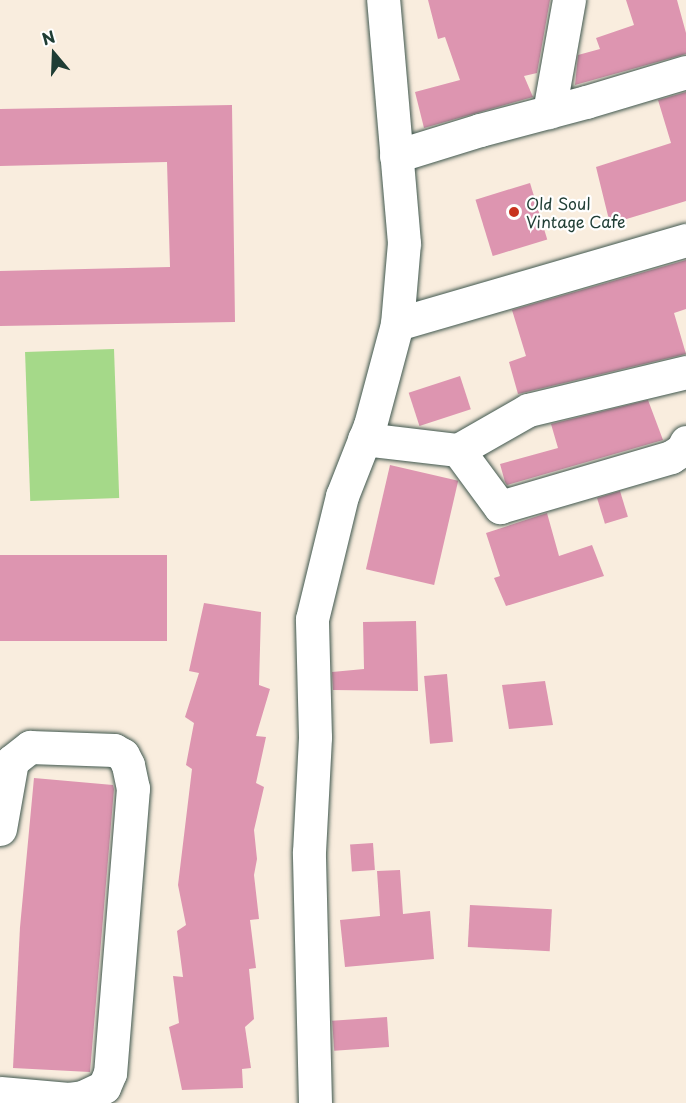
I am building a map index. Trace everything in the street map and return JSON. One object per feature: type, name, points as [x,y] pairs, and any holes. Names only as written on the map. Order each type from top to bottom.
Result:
[{"type":"street","points":[[315,1103],[309,852],[315,737],[312,619],[342,496],[364,439],[397,324],[404,243],[382,0]]},
{"type":"street","points":[[549,112],[569,0]]},
{"type":"street","points":[[396,156],[686,72]]},
{"type":"street","points":[[397,324],[686,240]]},
{"type":"street","points":[[364,439],[458,450],[528,410],[686,372]]},
{"type":"street","points":[[458,450],[500,507],[671,457],[682,450],[686,442]]},
{"type":"street","points":[[0,829],[12,761],[30,747],[114,750],[123,755],[128,765],[133,788],[110,1073],[104,1087],[83,1097],[69,1099],[0,1093]]},
{"type":"green space","points":[[114,349],[119,498],[30,501],[25,352]]},
{"type":"building","points":[[428,0],[550,0],[537,73],[524,76],[533,97],[424,128],[415,92],[460,80],[445,37],[438,39]]},
{"type":"building","points":[[626,0],[677,0],[686,33],[686,54],[575,85],[578,55],[600,49],[596,38],[634,25]]},
{"type":"building","points":[[686,92],[686,201],[610,224],[596,167],[671,143],[658,100]]},
{"type":"building","points":[[232,105],[235,322],[0,326],[0,271],[170,267],[167,162],[0,166],[0,109]]},
{"type":"building","points":[[530,183],[547,239],[493,256],[475,200]]},
{"type":"building","points":[[686,260],[686,309],[674,313],[686,354],[518,394],[509,362],[526,356],[512,310]]},
{"type":"building","points":[[460,376],[471,409],[419,426],[409,393]]},
{"type":"building","points":[[648,400],[663,440],[507,485],[505,482],[500,464],[558,448],[551,424]]},
{"type":"building","points":[[390,465],[458,481],[434,585],[366,569]]},
{"type":"building","points":[[620,491],[628,517],[605,524],[597,498]]},
{"type":"building","points":[[547,513],[559,556],[592,545],[604,576],[506,606],[494,578],[500,576],[486,533]]},
{"type":"building","points":[[0,555],[167,555],[167,641],[0,641]]},
{"type":"building","points":[[204,603],[261,612],[259,685],[270,689],[256,736],[266,737],[256,783],[264,787],[254,830],[257,859],[254,875],[259,919],[250,920],[256,968],[249,969],[254,1019],[245,1027],[251,1068],[242,1069],[243,1088],[182,1090],[169,1027],[179,1023],[173,976],[183,977],[177,931],[186,925],[178,885],[192,769],[186,765],[194,723],[185,717],[199,673],[189,671]]},
{"type":"building","points":[[416,621],[418,691],[333,690],[332,672],[364,669],[363,622]]},
{"type":"building","points":[[447,674],[453,742],[430,744],[424,676]]},
{"type":"building","points":[[545,681],[553,725],[509,729],[502,685]]},
{"type":"building","points":[[34,778],[113,785],[114,789],[90,1072],[13,1068],[20,927]]},
{"type":"building","points":[[373,843],[375,870],[352,872],[350,845]]},
{"type":"building","points":[[400,870],[403,914],[430,911],[434,959],[345,967],[340,920],[380,916],[377,871]]},
{"type":"building","points":[[470,905],[552,909],[550,951],[468,947]]},
{"type":"building","points":[[387,1017],[389,1047],[334,1051],[332,1021]]},
{"type":"place","name":"Old Soul Vintage Cafe","points":[[514,212]]}]
